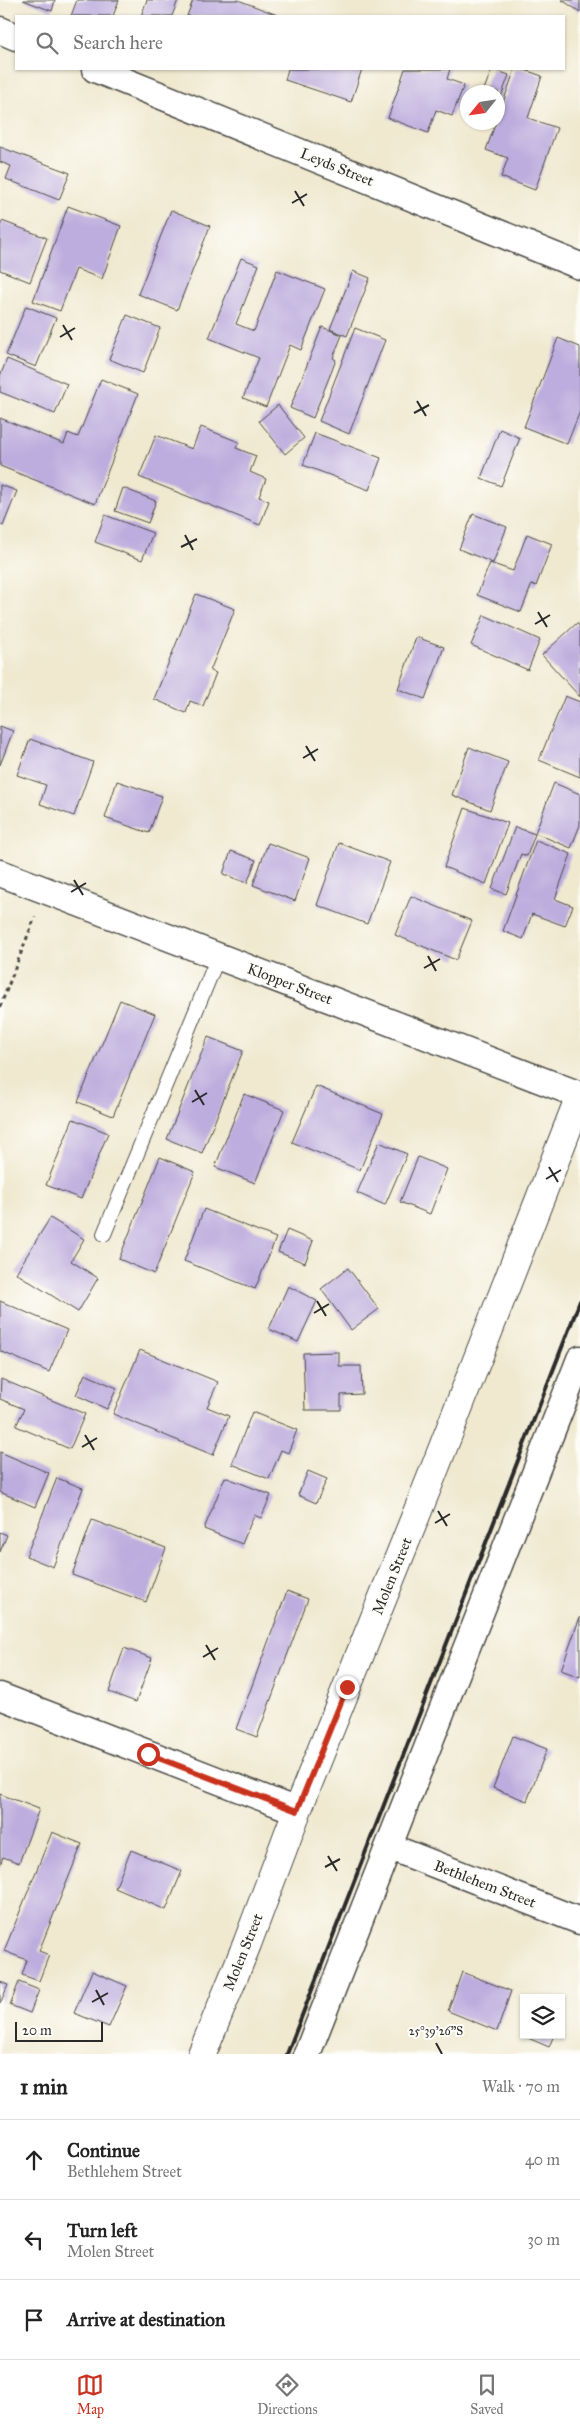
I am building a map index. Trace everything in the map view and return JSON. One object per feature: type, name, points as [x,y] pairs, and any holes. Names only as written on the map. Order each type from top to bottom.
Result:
[{"type":"street","points":[[0,30],[15,37]]},
{"type":"street","name":"Leyds Street","points":[[97,70],[580,266]]},
{"type":"street","name":"Klopper Street","points":[[0,873],[580,1096]]},
{"type":"street","name":"Molen Street","points":[[202,2054],[247,1944],[297,1811],[433,1473],[580,1096]]},
{"type":"street","points":[[308,2054],[580,1359]]},
{"type":"street","points":[[0,1696],[297,1811]]},
{"type":"street","name":"Bethlehem Street","points":[[390,1848],[580,1921]]},
{"type":"lane","points":[[104,1234],[218,957]]},
{"type":"path","points":[[0,1007],[45,891]]},
{"type":"building","points":[[23,0],[55,0],[52,11]]},
{"type":"building","points":[[77,0],[119,0],[113,15],[71,15]]},
{"type":"building","points":[[147,0],[178,0],[172,15],[141,15]]},
{"type":"building","points":[[193,0],[238,0],[277,15],[187,15]]},
{"type":"building","points":[[562,0],[580,0],[580,12]]},
{"type":"building","points":[[288,70],[362,70],[351,102],[285,80]]},
{"type":"building","points":[[405,70],[450,70],[447,79],[464,85],[460,85],[460,95],[452,116],[436,110],[428,133],[388,118]]},
{"type":"building","points":[[492,70],[509,75],[505,86],[486,85]]},
{"type":"building","points":[[515,70],[525,70],[542,76],[528,118],[557,128],[535,190],[501,177],[508,158],[486,150],[493,130],[505,130],[505,97]]},
{"type":"building","points":[[0,147],[70,173],[59,200],[6,179],[11,166],[0,162]]},
{"type":"building","points":[[68,206],[121,226],[102,279],[76,269],[60,311],[33,301]]},
{"type":"building","points":[[171,210],[210,226],[177,310],[138,294]]},
{"type":"building","points":[[2,221],[47,238],[30,282],[0,270],[0,227]]},
{"type":"building","points":[[241,258],[259,265],[236,324],[254,331],[277,270],[325,289],[301,350],[290,345],[266,407],[243,398],[259,358],[209,338]]},
{"type":"building","points":[[353,271],[370,278],[347,336],[330,329]]},
{"type":"building","points":[[26,306],[56,318],[36,367],[6,355]]},
{"type":"building","points":[[127,315],[160,328],[143,373],[109,359]]},
{"type":"building","points":[[322,327],[342,335],[333,358],[336,360],[313,418],[290,408]]},
{"type":"building","points":[[355,328],[385,340],[349,434],[319,421]]},
{"type":"building","points":[[558,338],[580,347],[580,411],[567,444],[524,427]]},
{"type":"building","points":[[7,359],[67,384],[55,414],[0,392],[0,376]]},
{"type":"building","points":[[101,379],[138,394],[95,504],[0,466],[0,418],[64,444],[68,433],[78,437]]},
{"type":"building","points":[[278,405],[304,438],[285,454],[259,421]]},
{"type":"building","points":[[201,427],[239,442],[236,448],[256,456],[250,472],[266,479],[259,497],[269,501],[260,525],[139,477],[156,435],[192,449]]},
{"type":"building","points":[[500,429],[520,438],[501,486],[481,478]]},
{"type":"building","points":[[315,433],[381,458],[369,490],[303,465]]},
{"type":"building","points":[[0,485],[17,491],[3,526],[0,524]]},
{"type":"building","points":[[123,488],[156,501],[148,523],[115,511]]},
{"type":"building","points":[[473,514],[507,527],[493,563],[459,549]]},
{"type":"building","points":[[105,515],[153,533],[142,560],[95,542]]},
{"type":"building","points":[[527,534],[552,544],[536,586],[532,584],[521,612],[477,595],[490,563],[513,571]]},
{"type":"building","points":[[196,594],[235,609],[210,671],[216,673],[203,706],[190,701],[186,713],[154,699]]},
{"type":"building","points":[[484,615],[540,640],[528,670],[471,645]]},
{"type":"building","points":[[577,623],[580,627],[580,697],[542,655]]},
{"type":"building","points":[[416,637],[444,647],[425,699],[398,689]]},
{"type":"building","points":[[565,696],[580,702],[580,777],[539,760]]},
{"type":"building","points":[[0,726],[13,731],[0,765]]},
{"type":"building","points":[[30,739],[93,762],[74,816],[40,804],[46,785],[17,775]]},
{"type":"building","points":[[469,747],[508,762],[490,810],[452,795]]},
{"type":"building","points":[[117,781],[162,796],[149,833],[105,818]]},
{"type":"building","points":[[554,783],[580,794],[580,825],[571,848],[535,833]]},
{"type":"building","points":[[465,808],[508,823],[486,884],[444,867]]},
{"type":"building","points":[[515,827],[535,834],[527,856],[521,854],[506,894],[492,889]]},
{"type":"building","points":[[536,840],[571,854],[555,899],[573,906],[565,926],[532,914],[523,939],[503,931]]},
{"type":"building","points":[[268,843],[310,858],[295,901],[253,885]]},
{"type":"building","points":[[339,843],[390,862],[367,924],[317,905]]},
{"type":"building","points":[[231,851],[256,860],[247,883],[223,874]]},
{"type":"building","points":[[411,896],[472,921],[456,960],[395,935]]},
{"type":"building","points":[[120,1000],[155,1014],[113,1116],[78,1102]]},
{"type":"building","points":[[208,1037],[243,1051],[202,1153],[167,1139]]},
{"type":"building","points":[[316,1086],[383,1114],[360,1170],[292,1142]]},
{"type":"building","points":[[244,1094],[284,1110],[255,1183],[215,1167]]},
{"type":"building","points":[[73,1119],[108,1133],[81,1199],[46,1185]]},
{"type":"building","points":[[379,1142],[407,1154],[385,1205],[357,1193]]},
{"type":"building","points":[[160,1157],[195,1172],[154,1274],[119,1259]]},
{"type":"building","points":[[418,1157],[447,1169],[430,1214],[400,1202]]},
{"type":"building","points":[[204,1209],[276,1238],[255,1289],[184,1261]]},
{"type":"building","points":[[50,1218],[84,1239],[71,1261],[98,1278],[78,1312],[16,1273]]},
{"type":"building","points":[[287,1230],[313,1241],[305,1263],[278,1252]]},
{"type":"building","points":[[348,1268],[379,1309],[351,1330],[321,1289]]},
{"type":"building","points":[[288,1286],[317,1301],[298,1342],[269,1329]]},
{"type":"building","points":[[0,1301],[67,1330],[49,1372],[0,1351]]},
{"type":"building","points":[[140,1350],[218,1382],[207,1407],[229,1416],[213,1455],[113,1414]]},
{"type":"building","points":[[339,1352],[339,1366],[361,1366],[362,1394],[341,1395],[341,1410],[305,1410],[303,1353]]},
{"type":"building","points":[[85,1374],[117,1388],[107,1409],[76,1395]]},
{"type":"building","points":[[1,1379],[85,1414],[70,1449],[16,1426],[24,1409],[0,1399]]},
{"type":"building","points":[[252,1412],[297,1430],[288,1453],[281,1450],[269,1479],[232,1464]]},
{"type":"building","points":[[0,1452],[49,1473],[35,1507],[0,1492]]},
{"type":"building","points":[[308,1471],[327,1479],[316,1503],[298,1495]]},
{"type":"building","points":[[225,1477],[271,1495],[261,1518],[254,1515],[242,1544],[204,1529]]},
{"type":"building","points":[[57,1478],[83,1488],[53,1567],[26,1556]]},
{"type":"building","points":[[92,1520],[166,1548],[146,1602],[72,1575]]},
{"type":"building","points":[[0,1532],[7,1535],[0,1552]]},
{"type":"building","points":[[287,1591],[308,1599],[257,1737],[236,1729]]},
{"type":"building","points":[[580,1617],[580,1677],[561,1670]]},
{"type":"building","points":[[124,1648],[152,1658],[136,1702],[109,1692]]},
{"type":"building","points":[[513,1736],[547,1749],[527,1801],[493,1788]]},
{"type":"building","points":[[0,1794],[39,1809],[19,1863],[3,1857],[0,1865]]},
{"type":"building","points":[[52,1832],[82,1844],[39,1951],[49,1955],[39,1981],[22,1975],[27,1960],[4,1951]]},
{"type":"building","points":[[131,1850],[182,1871],[166,1910],[115,1888]]},
{"type":"building","points":[[92,1971],[127,1986],[109,2027],[74,2013]]},
{"type":"building","points":[[462,1972],[511,1991],[497,2031],[448,2011]]},
{"type":"building","points":[[0,1982],[8,1985],[0,2004]]},
{"type":"building","points":[[19,1982],[39,1990],[30,2013],[10,2005]]},
{"type":"building","points":[[530,2039],[552,2039],[549,2047]]},
{"type":"railway","points":[[287,2054],[580,1301]]},
{"type":"route","points":[[148,1754],[297,1811],[347,1687]]}]
